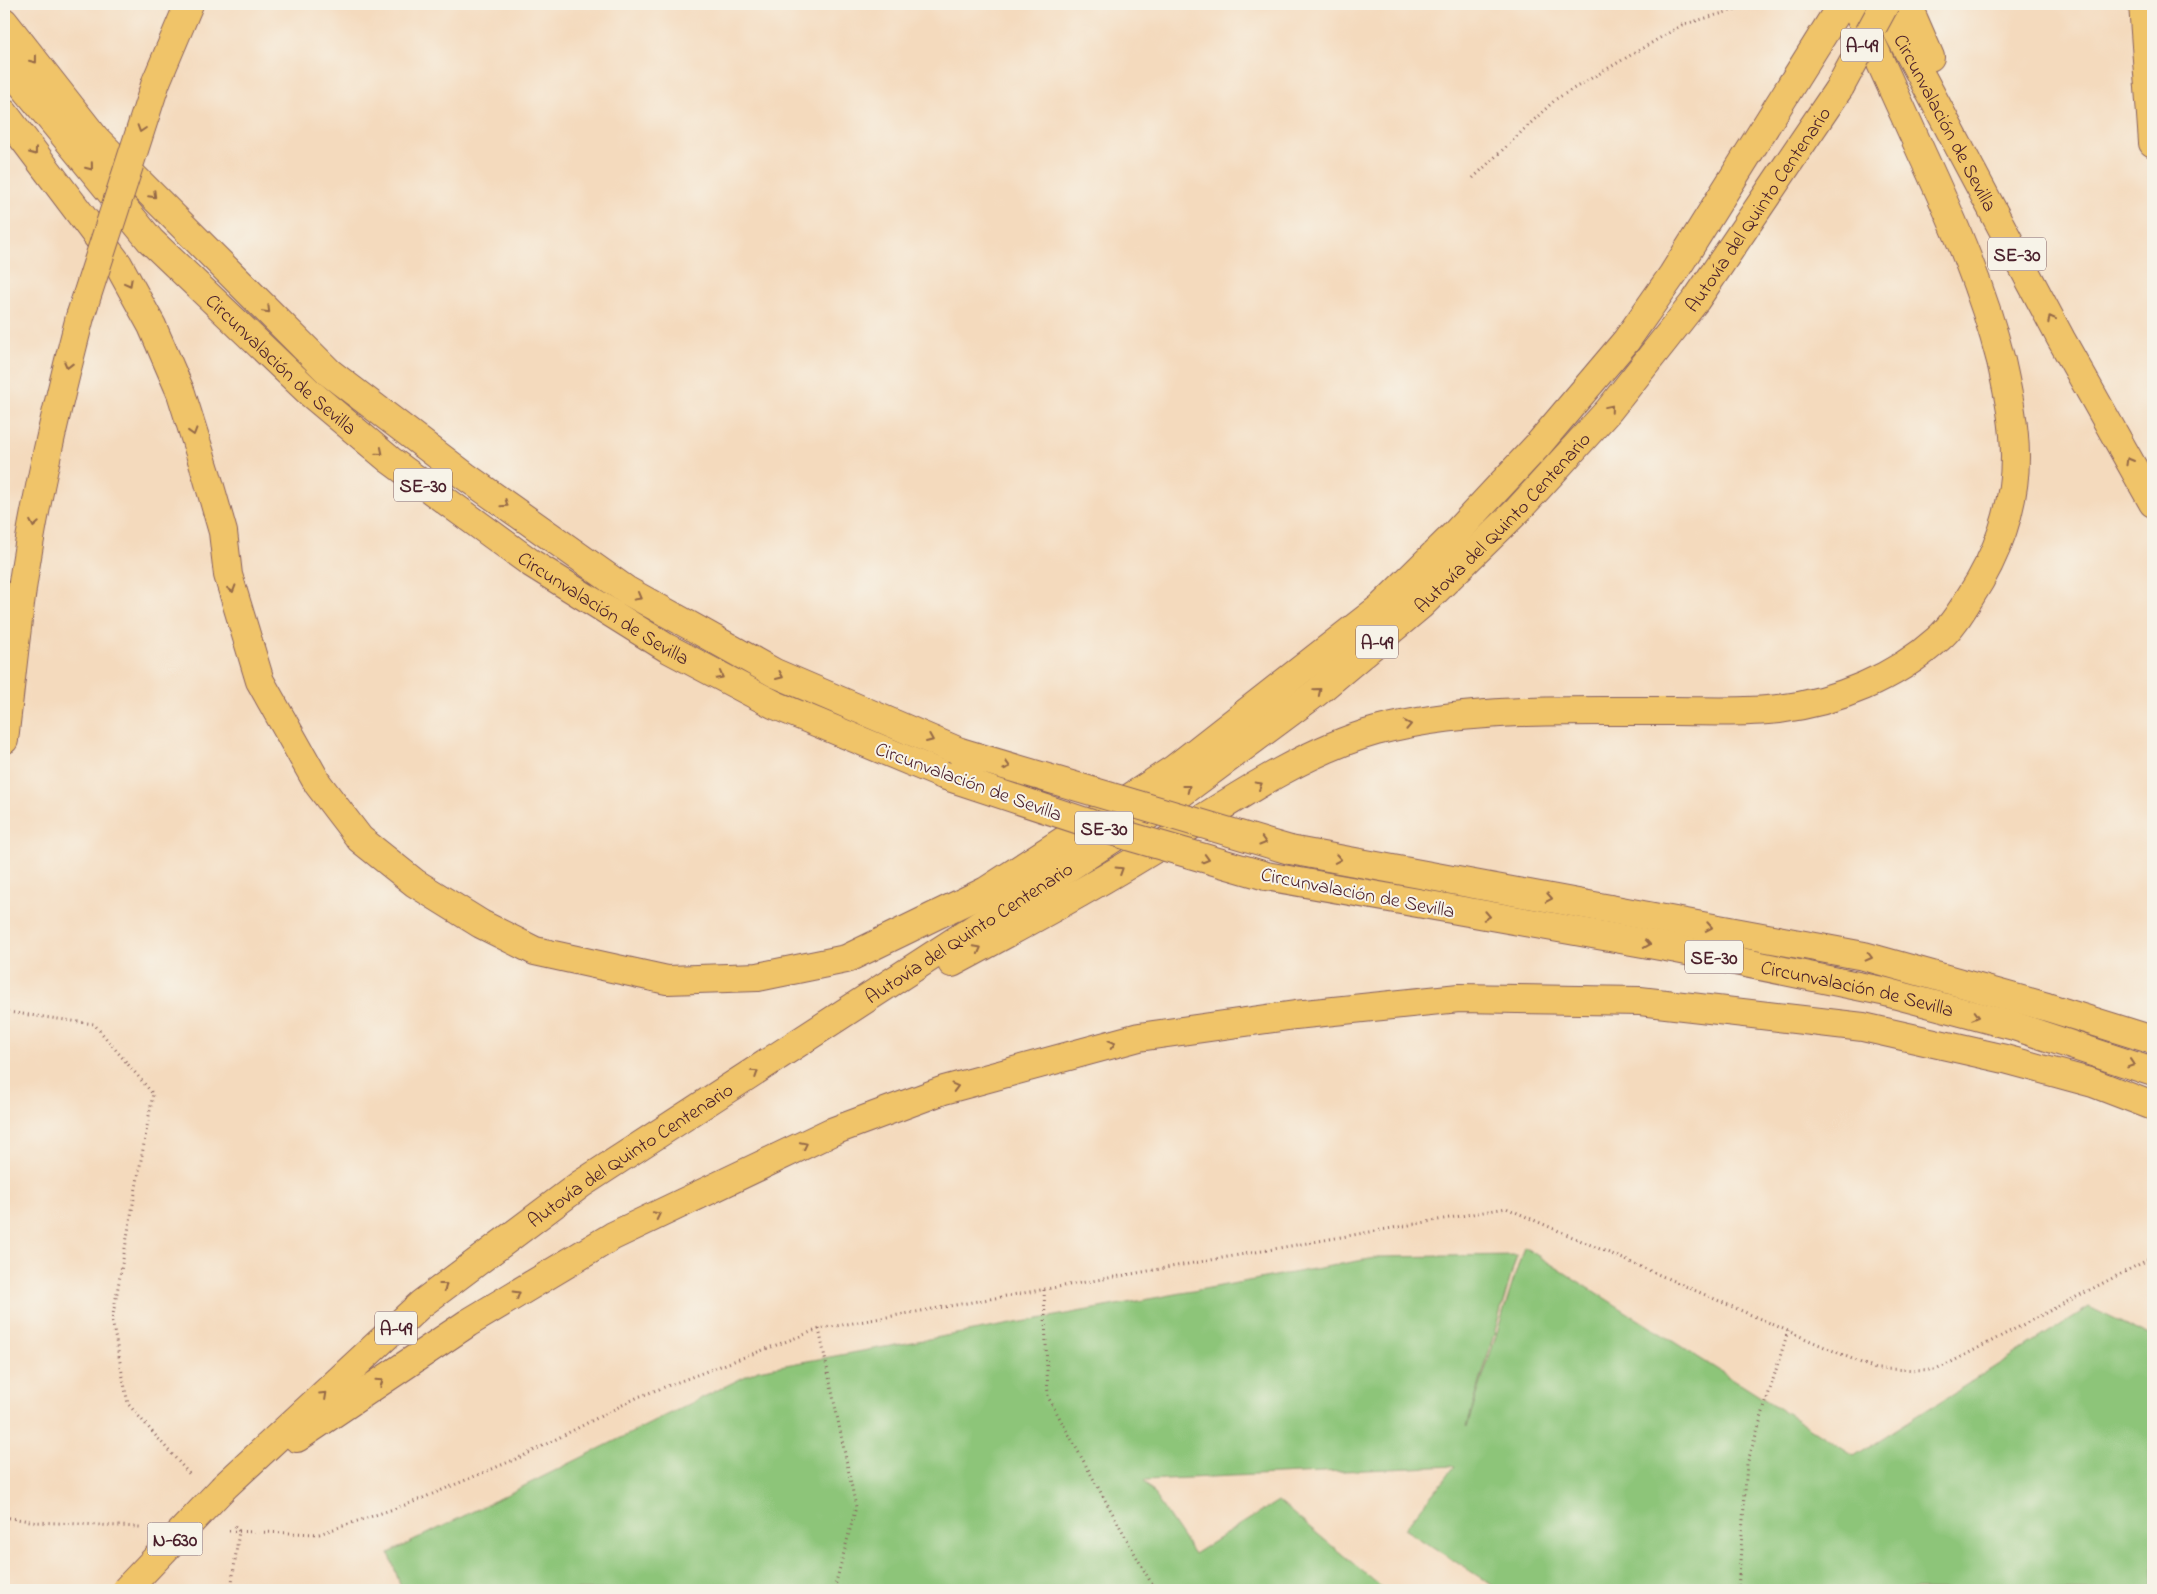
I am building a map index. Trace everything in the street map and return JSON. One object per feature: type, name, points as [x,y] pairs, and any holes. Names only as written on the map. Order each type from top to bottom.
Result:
[{"type":"highway","points":[[4,740],[22,588],[61,390],[80,317],[159,75],[189,4]]},
{"type":"highway","points":[[159,75],[201,4]]},
{"type":"highway","points":[[4,113],[118,264],[152,326],[181,392],[201,457],[223,532],[228,575],[260,681],[318,784],[360,839],[415,883],[481,924],[535,950],[667,980],[758,977],[846,959],[986,891],[1174,770],[1381,607],[1454,535],[1538,445],[1626,341],[1673,274],[1842,4]]},
{"type":"highway","points":[[781,1056],[1087,890],[1236,799],[1331,745],[1387,729],[1485,714],[1543,710],[1728,711],[1778,709],[1819,701],[1862,687],[1906,663],[1940,638],[1962,610],[1985,574],[2011,503],[2015,457],[2011,405],[1987,307],[1949,212],[1854,4]]},
{"type":"highway","name":"Autovía del Quinto Centenario","points":[[224,1487],[421,1304],[582,1184],[1172,800],[1316,693],[1421,605],[1518,510],[1609,410],[1696,300],[1840,87],[1884,4]]},
{"type":"highway","name":"Circunvalación de Sevilla","points":[[1884,4],[2019,260],[2153,503]]},
{"type":"highway","points":[[1906,4],[2019,260]]},
{"type":"highway","points":[[2143,4],[2153,143]]},
{"type":"highway","points":[[4,22],[95,138],[330,374],[465,476],[626,590],[774,673],[960,752],[1290,850],[1864,956],[2047,1007],[2153,1040]]},
{"type":"highway","name":"Circunvalación de Sevilla","points":[[4,62],[150,240],[310,393],[390,460],[531,563],[667,648],[775,705],[943,775],[1128,836],[1266,876],[1677,949],[1882,991],[2014,1026],[2153,1072]]},
{"type":"highway","points":[[224,1487],[468,1323],[613,1236],[831,1132],[944,1090],[1139,1037],[1295,1015],[1459,998],[1640,1001],[1863,1028],[2014,1061],[2093,1083],[2153,1106]]},
{"type":"highway","name":"N-630","points":[[126,1590],[224,1487]]},
{"type":"path","points":[[1473,178],[1556,99],[1682,25],[1754,4]]},
{"type":"path","points":[[4,1015],[8,1012],[94,1024],[153,1094],[112,1320],[128,1404],[193,1478]]},
{"type":"path","points":[[221,1530],[319,1534],[411,1503],[523,1456],[638,1397],[819,1329],[1506,1208],[1875,1369],[1936,1370],[2153,1257]]},
{"type":"path","points":[[1044,1290],[1048,1397],[1155,1590]]},
{"type":"path","points":[[819,1329],[856,1507],[834,1590]]},
{"type":"path","points":[[1738,1590],[1748,1464],[1788,1331]]},
{"type":"path","points":[[4,1517],[36,1522],[146,1527]]},
{"type":"path","points":[[228,1518],[239,1531],[231,1590]]},
{"type":"green space","points":[[1524,1247],[1854,1456],[2089,1307],[2153,1338],[2153,1590],[1500,1590],[1404,1529],[1455,1466],[1144,1480],[1194,1554],[1278,1501],[1385,1590],[402,1590],[389,1553],[758,1370],[1380,1257],[1517,1255],[1467,1427]]}]
